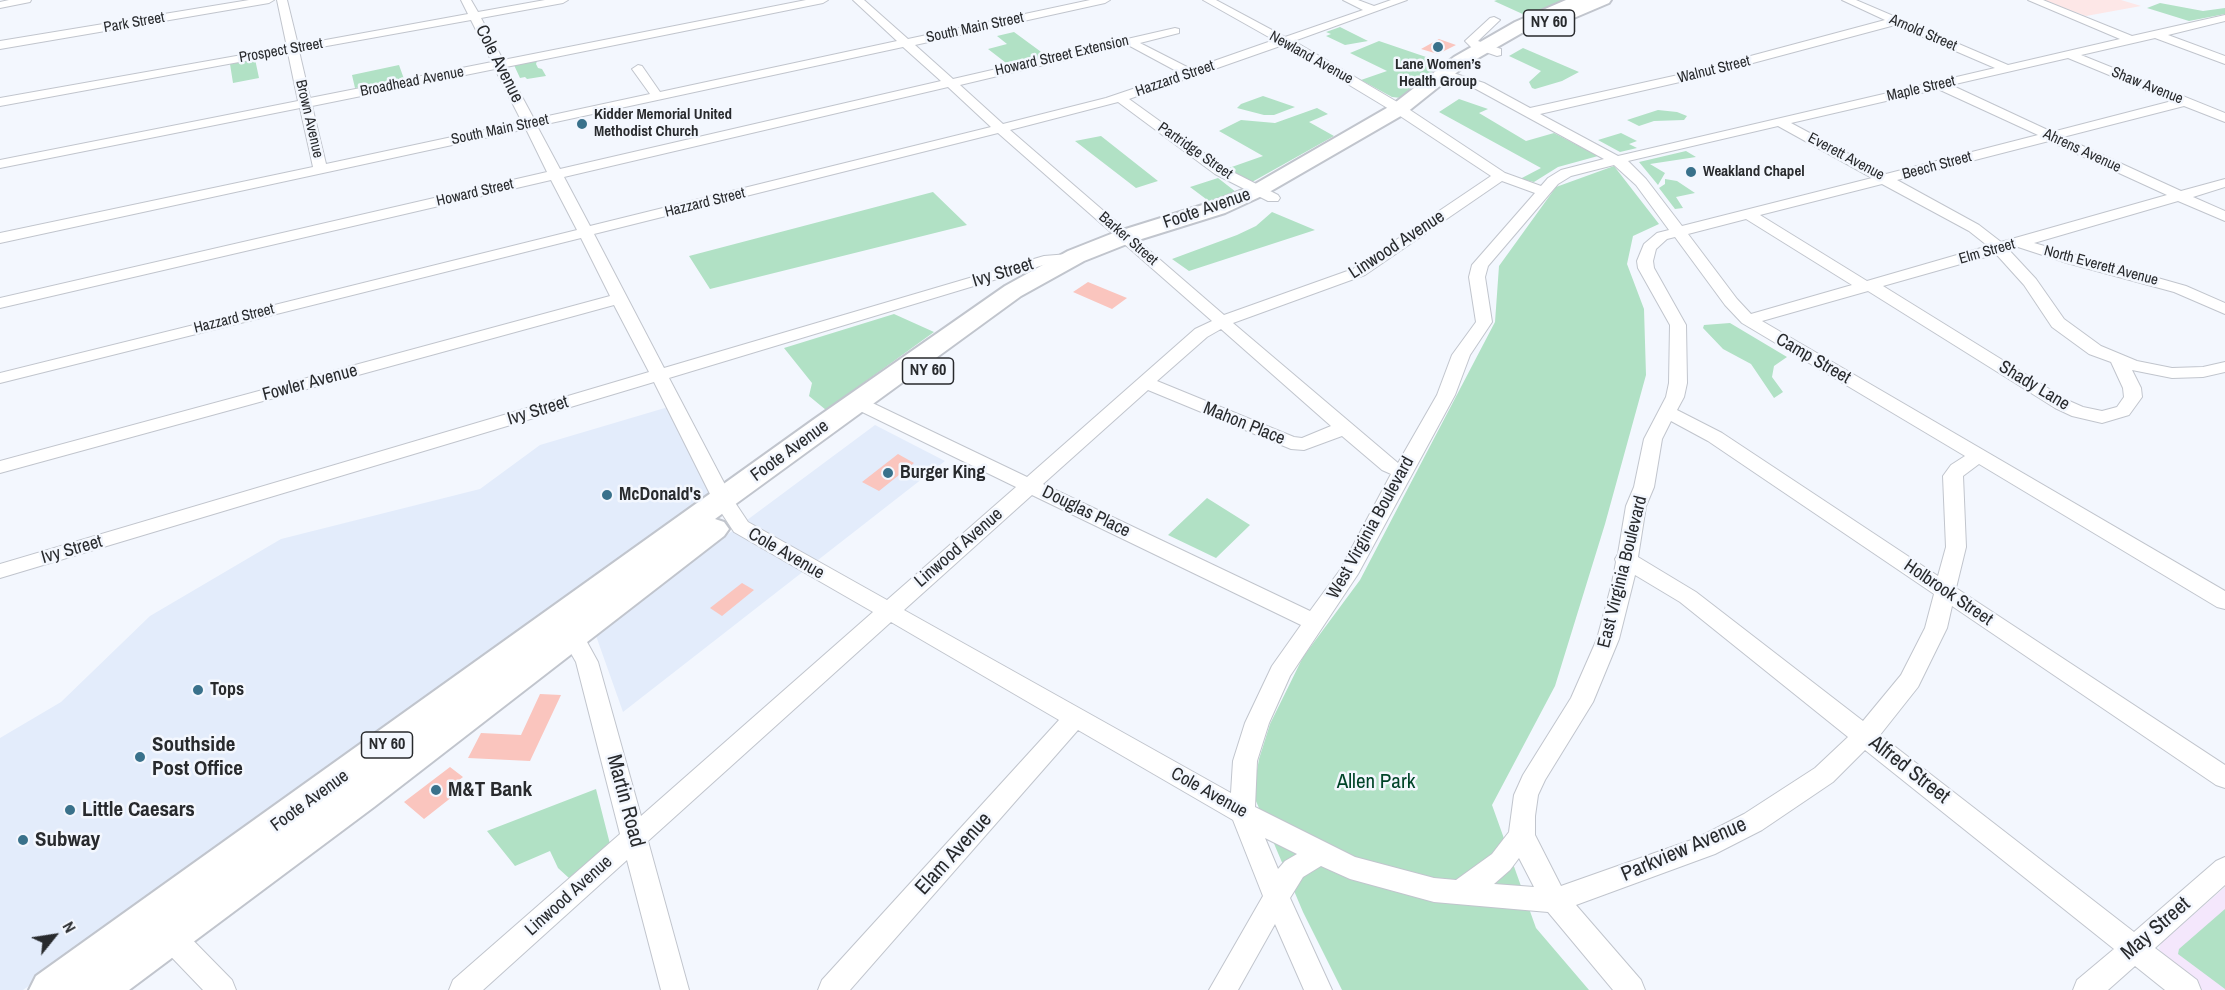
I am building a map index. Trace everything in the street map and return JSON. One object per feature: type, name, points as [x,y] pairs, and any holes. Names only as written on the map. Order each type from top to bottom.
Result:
[{"type":"highway","name":"Foote Avenue","points":[[50,990],[297,844],[565,629],[865,407],[997,301],[1076,256],[1233,215],[1405,113],[1521,26],[1579,0]]},
{"type":"highway","name":"Foote Avenue","points":[[1490,50],[1603,0]]},
{"type":"highway","name":"Foote Avenue","points":[[865,407],[1030,297],[1130,242]]},
{"type":"highway","name":"Foote Avenue","points":[[96,990],[161,926]]},
{"type":"street","points":[[0,5],[26,0]]},
{"type":"street","name":"Park Street","points":[[0,45],[269,0]]},
{"type":"street","name":"Brown Avenue","points":[[282,0],[320,169]]},
{"type":"street","name":"Cole Avenue","points":[[466,0],[728,508],[741,528],[1273,830],[1350,867],[1434,890],[1519,899],[1555,900]]},
{"type":"street","name":"Prospect Street","points":[[0,102],[563,0]]},
{"type":"street","name":"Broadhead Avenue","points":[[0,164],[823,0]]},
{"type":"street","name":"Barker Street","points":[[858,0],[1221,322],[1389,466],[1402,472]]},
{"type":"street","name":"South Main Street","points":[[0,238],[1105,0]]},
{"type":"street","name":"Newland Avenue","points":[[1208,0],[1284,41],[1405,113],[1500,176],[1544,192]]},
{"type":"street","points":[[1348,0],[1374,10]]},
{"type":"street","name":"Hazzard Street","points":[[0,378],[1120,98],[1402,0]]},
{"type":"street","points":[[1851,2],[1869,0]]},
{"type":"street","name":"Arnold Street","points":[[1851,2],[2003,67]]},
{"type":"street","points":[[2037,2],[2132,40]]},
{"type":"street","name":"Maple Street","points":[[1617,160],[1940,85],[2003,67],[2070,55],[2225,18]]},
{"type":"street","points":[[1490,50],[1472,44],[1471,41],[1494,20]]},
{"type":"street","name":"Walnut Street","points":[[1530,112],[1689,76],[1896,21]]},
{"type":"street","name":"Howard Street Extension","points":[[949,83],[1175,31]]},
{"type":"street","points":[[2156,34],[2225,60]]},
{"type":"street","points":[[1128,41],[1192,74]]},
{"type":"street","name":"Shaw Avenue","points":[[2070,55],[2225,118]]},
{"type":"street","points":[[638,69],[657,96]]},
{"type":"street","name":"Camp Street","points":[[1452,76],[1480,86],[1530,112],[1617,160],[1634,173],[1731,302],[1748,320],[2225,601]]},
{"type":"street","name":"Howard Street","points":[[0,303],[949,83]]},
{"type":"street","name":"Ahrens Avenue","points":[[1940,85],[2225,218]]},
{"type":"street","name":"Partridge Street","points":[[1120,98],[1220,171],[1265,195]]},
{"type":"street","name":"Beech Street","points":[[1679,232],[2184,102]]},
{"type":"street","name":"Everett Avenue","points":[[1780,122],[1974,228]]},
{"type":"street","name":"West Virginia Boulevard","points":[[1318,990],[1242,812],[1245,761],[1257,723],[1280,672],[1348,574],[1446,395],[1461,355],[1484,321],[1477,277],[1480,265],[1558,177],[1617,160]]},
{"type":"street","name":"Linwood Avenue","points":[[463,990],[1202,333],[1221,322],[1359,272],[1500,176]]},
{"type":"street","name":"Elm Street","points":[[1748,320],[2225,183]]},
{"type":"street","name":"Shady Lane","points":[[1748,214],[2061,404],[2084,414],[2102,417],[2114,415],[2123,411],[2133,398],[2132,388],[2118,360]]},
{"type":"street","points":[[1974,228],[1999,248],[2030,282],[2051,314],[2068,332],[2095,351],[2118,360],[2172,373],[2203,372],[2225,367]]},
{"type":"street","name":"North Everett Avenue","points":[[1974,228],[2072,260],[2180,289],[2225,309]]},
{"type":"street","name":"East Virginia Boulevard","points":[[1631,990],[1555,900],[1522,835],[1522,816],[1526,795],[1535,775],[1581,702],[1608,639],[1621,592],[1636,506],[1644,487],[1653,439],[1673,404],[1678,383],[1679,333],[1674,316],[1650,277],[1645,261],[1649,247],[1656,239],[1679,232]]},
{"type":"street","name":"Ivy Street","points":[[0,571],[1040,262],[1076,256]]},
{"type":"street","name":"Fowler Avenue","points":[[0,467],[620,298]]},
{"type":"street","name":"Mahon Place","points":[[1146,383],[1291,443],[1304,444],[1344,428]]},
{"type":"street","name":"Douglas Place","points":[[865,407],[1315,623]]},
{"type":"street","name":"Holbrook Street","points":[[1668,412],[1715,437],[2225,778]]},
{"type":"street","name":"Parkview Avenue","points":[[1555,900],[1706,846],[1753,822],[1824,775],[1865,736],[1911,681],[1936,628],[1947,592],[1956,548],[1953,476],[1958,468],[1978,456]]},
{"type":"street","name":"Alfred Street","points":[[1625,559],[1689,597],[2187,990]]},
{"type":"street","name":"Martin Road","points":[[565,629],[587,662],[675,990]]},
{"type":"street","name":"Elam Avenue","points":[[832,990],[1075,718]]},
{"type":"street","points":[[1457,892],[1476,884],[1501,862],[1522,835]]},
{"type":"street","points":[[1223,990],[1276,896],[1294,869],[1320,853]]},
{"type":"street","name":"May Street","points":[[2087,990],[2225,869]]},
{"type":"street","points":[[161,926],[222,990]]},
{"type":"shaded area","points":[[2042,0],[2121,0],[2141,6],[2086,16]]},
{"type":"shaded area","points":[[675,405],[723,500],[23,990],[0,990],[0,738],[61,702],[150,616],[281,539],[480,489],[540,445]]},
{"type":"shaded area","points":[[875,425],[945,461],[623,712],[595,633]]},
{"type":"shaded area","points":[[2225,887],[2225,990],[2202,990],[2173,967],[2159,949],[2161,943]]},
{"type":"green space","points":[[1563,0],[1527,16],[1494,1]]},
{"type":"green space","points":[[2160,3],[2203,11],[2225,8],[2225,14],[2189,21],[2147,8]]},
{"type":"green space","points":[[1340,27],[1368,41],[1345,45],[1326,36],[1331,34],[1326,32]]},
{"type":"green space","points":[[1014,32],[1048,57],[1010,66],[988,49],[1007,44],[997,36]]},
{"type":"green space","points":[[1379,41],[1429,58],[1449,60],[1401,98],[1392,97],[1361,80],[1387,71],[1350,53]]},
{"type":"green space","points":[[1523,48],[1579,72],[1562,81],[1532,88],[1529,82],[1541,71],[1509,56]]},
{"type":"green space","points":[[255,59],[259,78],[233,83],[230,64]]},
{"type":"green space","points":[[537,61],[538,68],[542,69],[546,76],[520,78],[514,65]]},
{"type":"green space","points":[[399,65],[404,79],[355,88],[352,75]]},
{"type":"green space","points":[[1263,96],[1295,107],[1274,115],[1264,115],[1237,108],[1241,104]]},
{"type":"green space","points":[[1459,99],[1488,109],[1479,113],[1526,141],[1554,133],[1598,156],[1558,167],[1534,182],[1520,179],[1541,168],[1439,112]]},
{"type":"green space","points":[[1317,108],[1328,114],[1309,122],[1334,136],[1252,182],[1226,169],[1263,156],[1219,131],[1241,120],[1275,123]]},
{"type":"green space","points":[[1658,110],[1677,112],[1687,116],[1684,120],[1654,121],[1639,126],[1627,120]]},
{"type":"green space","points":[[1621,133],[1637,141],[1629,144],[1637,148],[1620,152],[1598,140]]},
{"type":"green space","points":[[1101,136],[1158,181],[1136,188],[1075,141]]},
{"type":"green space","points":[[1686,151],[1696,157],[1650,164],[1665,173],[1658,185],[1639,162]]},
{"type":"green space","name":"Allen Park","points":[[1614,166],[1659,224],[1633,236],[1627,264],[1644,309],[1646,375],[1605,524],[1555,686],[1492,805],[1536,928],[1589,990],[1342,990],[1303,912],[1253,794],[1259,759],[1270,724],[1303,657],[1360,580],[1495,322],[1499,266],[1556,187]]},
{"type":"green space","points":[[1218,178],[1236,192],[1210,202],[1190,187]]},
{"type":"green space","points":[[1665,179],[1677,181],[1695,193],[1676,197],[1683,208],[1675,209],[1659,188],[1665,184]]},
{"type":"green space","points":[[933,192],[967,225],[710,289],[689,256]]},
{"type":"green space","points":[[1272,212],[1315,230],[1189,271],[1172,259],[1237,235],[1256,226]]},
{"type":"green space","points":[[894,314],[934,332],[826,410],[809,396],[812,383],[784,348]]},
{"type":"green space","points":[[1730,323],[1787,357],[1774,366],[1772,377],[1783,392],[1774,398],[1751,364],[1723,349],[1703,328],[1704,325]]},
{"type":"green space","points":[[1207,498],[1250,525],[1216,558],[1168,535]]},
{"type":"green space","points":[[596,789],[610,844],[570,879],[558,868],[550,851],[515,866],[487,831]]},
{"type":"green space","points":[[2225,909],[2225,989],[2178,954],[2179,949]]},
{"type":"building","name":"Lane Women’s Health Group","points":[[1439,39],[1456,45],[1438,54],[1421,49]]},
{"type":"building","points":[[1088,282],[1127,298],[1112,309],[1073,292]]},
{"type":"building","name":"Burger King","points":[[898,454],[914,463],[879,491],[862,482]]},
{"type":"building","points":[[742,583],[754,590],[722,616],[710,608]]},
{"type":"building","points":[[540,694],[561,695],[530,761],[468,758],[481,733],[521,735]]},
{"type":"building","name":"M&T Bank","points":[[450,767],[463,777],[450,787],[457,793],[424,819],[404,802]]},
{"type":"place","name":"Lane Women’s Health Group","points":[[1438,47]]},
{"type":"place","name":"Kidder Memorial United Methodist Church","points":[[582,124]]},
{"type":"place","name":"Weakland Chapel","points":[[1691,172]]},
{"type":"place","name":"Burger King","points":[[888,473]]},
{"type":"place","name":"McDonald's","points":[[607,495]]},
{"type":"place","name":"Tops","points":[[198,690]]},
{"type":"place","name":"Southside Post Office","points":[[140,757]]},
{"type":"place","name":"M&T Bank","points":[[436,790]]},
{"type":"place","name":"Little Caesars","points":[[70,810]]},
{"type":"place","name":"Subway","points":[[23,840]]}]
